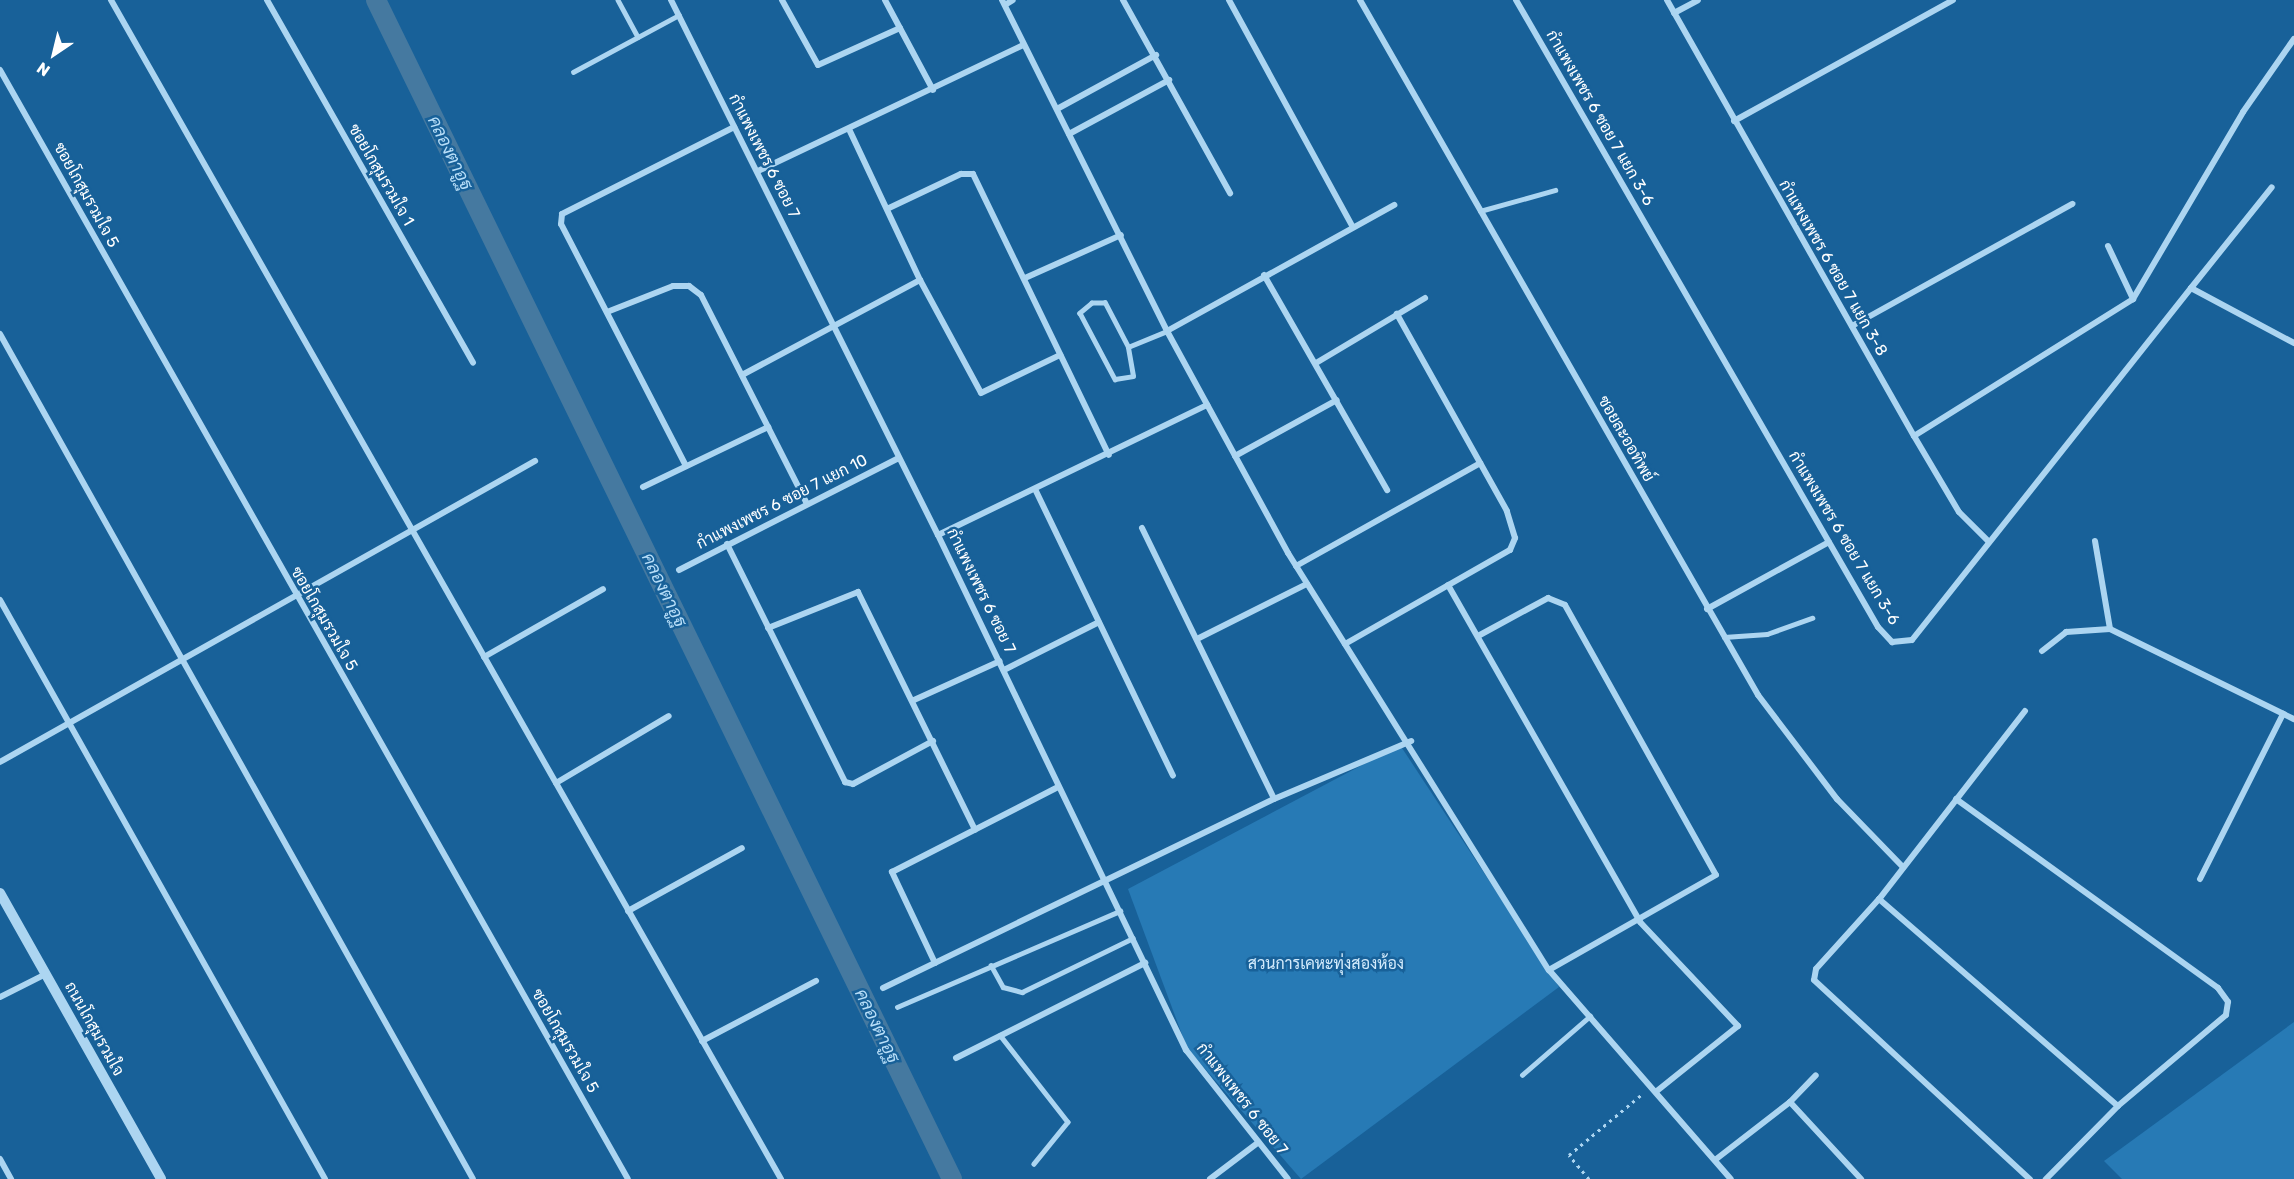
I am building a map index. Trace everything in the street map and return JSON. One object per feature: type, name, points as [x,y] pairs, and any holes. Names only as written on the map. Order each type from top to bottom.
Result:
[{"type":"street","points":[[111,0],[781,1179]]},
{"type":"street","name":"ซอยโกสุมรวมใจ 1","points":[[267,0],[473,363]]},
{"type":"street","name":"กำแพงเพชร 6 ซอย 7","points":[[671,0],[758,171],[897,459],[938,535],[1000,661],[1058,787],[1186,1050],[1288,1179]]},
{"type":"street","points":[[782,0],[818,65],[900,28]]},
{"type":"street","points":[[885,0],[933,90]]},
{"type":"street","points":[[1012,0],[1003,2],[1023,45],[1121,235],[1167,331],[1296,566],[1345,644],[1411,741],[1549,970],[1592,1015],[1731,1179]]},
{"type":"street","points":[[1133,0],[1124,2],[1156,55],[1230,193]]},
{"type":"street","points":[[1228,0],[1352,226]]},
{"type":"street","name":"ซอยละออทิพย์","points":[[1360,0],[1724,637],[1795,748],[1904,867]]},
{"type":"street","name":"กำแพงเพชร 6 ซอย 7 แยก 3-6","points":[[1516,0],[1884,636],[1903,645],[2272,187]]},
{"type":"street","name":"กำแพงเพชร 6 ซอย 7 แยก 3-8","points":[[1666,0],[1959,512],[1988,541]]},
{"type":"street","points":[[1674,13],[1698,0]]},
{"type":"street","points":[[1734,121],[1953,0]]},
{"type":"street","points":[[1914,436],[2133,299],[2243,112],[2294,39]]},
{"type":"street","points":[[758,171],[933,90],[1023,45]]},
{"type":"street","points":[[1056,108],[1156,55]]},
{"type":"street","name":"ซอยโกสุมรวมใจ 5","points":[[0,70],[295,596],[628,1179]]},
{"type":"street","points":[[1069,134],[1169,80]]},
{"type":"street","points":[[686,466],[561,224],[562,214],[734,127]]},
{"type":"street","points":[[849,129],[889,208],[920,280],[981,393],[1060,355]]},
{"type":"street","points":[[889,208],[961,174],[973,174],[1109,455]]},
{"type":"street","points":[[1852,326],[2072,204]]},
{"type":"street","points":[[1167,331],[1352,226],[1394,205]]},
{"type":"street","points":[[1025,278],[1121,235]]},
{"type":"street","points":[[2108,246],[2133,299]]},
{"type":"street","points":[[1264,275],[1387,490]]},
{"type":"street","points":[[742,375],[920,280]]},
{"type":"street","points":[[607,312],[673,285],[689,286],[701,295],[807,504]]},
{"type":"street","points":[[2190,288],[2294,343]]},
{"type":"street","points":[[1316,363],[1425,298]]},
{"type":"street","points":[[1345,644],[1514,544],[1507,511],[1397,314]]},
{"type":"street","points":[[0,334],[473,1179]]},
{"type":"street","points":[[1235,456],[1337,400]]},
{"type":"street","points":[[938,535],[1109,455],[1207,405]]},
{"type":"street","points":[[643,488],[768,427]]},
{"type":"street","name":"กำแพงเพชร 6 ซอย 7 แยก 10","points":[[679,570],[897,459]]},
{"type":"street","points":[[0,762],[535,461]]},
{"type":"street","points":[[1296,566],[1480,463]]},
{"type":"street","points":[[1035,489],[1173,776]]},
{"type":"street","points":[[1142,528],[1274,799]]},
{"type":"street","points":[[2096,541],[2110,628]]},
{"type":"street","points":[[1707,609],[1829,542]]},
{"type":"street","points":[[727,544],[849,785],[933,741]]},
{"type":"street","points":[[1197,639],[1307,584]]},
{"type":"street","points":[[1448,585],[1640,922],[1738,1026],[1654,1089]]},
{"type":"street","points":[[484,657],[603,589]]},
{"type":"street","points":[[768,628],[858,592],[914,700],[975,830]]},
{"type":"street","points":[[1478,636],[1555,598],[1572,616],[1614,687],[1716,875],[1640,922],[1549,970]]},
{"type":"street","points":[[0,600],[325,1179]]},
{"type":"street","points":[[1004,670],[1099,622]]},
{"type":"street","points":[[2042,651],[2066,632],[2110,628],[2294,719]]},
{"type":"street","points":[[914,700],[1000,661]]},
{"type":"street","points":[[2025,711],[1879,898],[1816,969],[1814,980],[2030,1179]]},
{"type":"street","points":[[2200,879],[2283,714]]},
{"type":"street","points":[[556,783],[669,716]]},
{"type":"street","points":[[883,988],[1106,883],[1274,799],[1411,741]]},
{"type":"street","points":[[935,963],[892,872],[1058,787]]},
{"type":"street","points":[[1956,799],[2218,988],[2228,1002],[2226,1015],[2118,1106],[2046,1179]]},
{"type":"street","points":[[628,911],[742,848]]},
{"type":"street","name":"ถนนโกสุมรวมใจ","points":[[0,893],[161,1179]]},
{"type":"street","points":[[1879,898],[2118,1106]]},
{"type":"street","points":[[956,1058],[1145,963]]},
{"type":"street","points":[[0,998],[46,974]]},
{"type":"street","points":[[702,1041],[816,981]]},
{"type":"street","points":[[1715,1160],[1791,1102],[1816,1075]]},
{"type":"street","points":[[1791,1102],[1861,1179]]},
{"type":"street","points":[[1210,1179],[1259,1142]]},
{"type":"street","points":[[0,1159],[11,1179]]},
{"type":"lane","points":[[618,0],[638,37]]},
{"type":"lane","points":[[573,72],[679,15]]},
{"type":"lane","points":[[1480,211],[1555,190]]},
{"type":"lane","points":[[1092,303],[1105,303],[1128,347],[1133,376],[1115,379],[1080,313],[1092,303]]},
{"type":"lane","points":[[1128,347],[1167,331]]},
{"type":"lane","points":[[1724,637],[1767,634],[1812,618]]},
{"type":"lane","points":[[897,1007],[1120,911]]},
{"type":"lane","points":[[991,965],[1003,987],[1022,992],[1132,938]]},
{"type":"lane","points":[[1522,1075],[1592,1015]]},
{"type":"lane","points":[[1000,1035],[1068,1122],[1034,1164]]},
{"type":"path","points":[[1589,1179],[1569,1155],[1654,1089]]},
{"type":"green space","name":"สวนการเคหะทุ่งสองห้อง","points":[[1400,745],[1559,987],[1301,1179],[1187,1048],[1128,889]]},
{"type":"green space","points":[[2294,1022],[2294,1179],[2122,1179],[2104,1161]]},
{"type":"waterway","name":"คลองตาอูฐ","points":[[376,0],[952,1179]]}]
